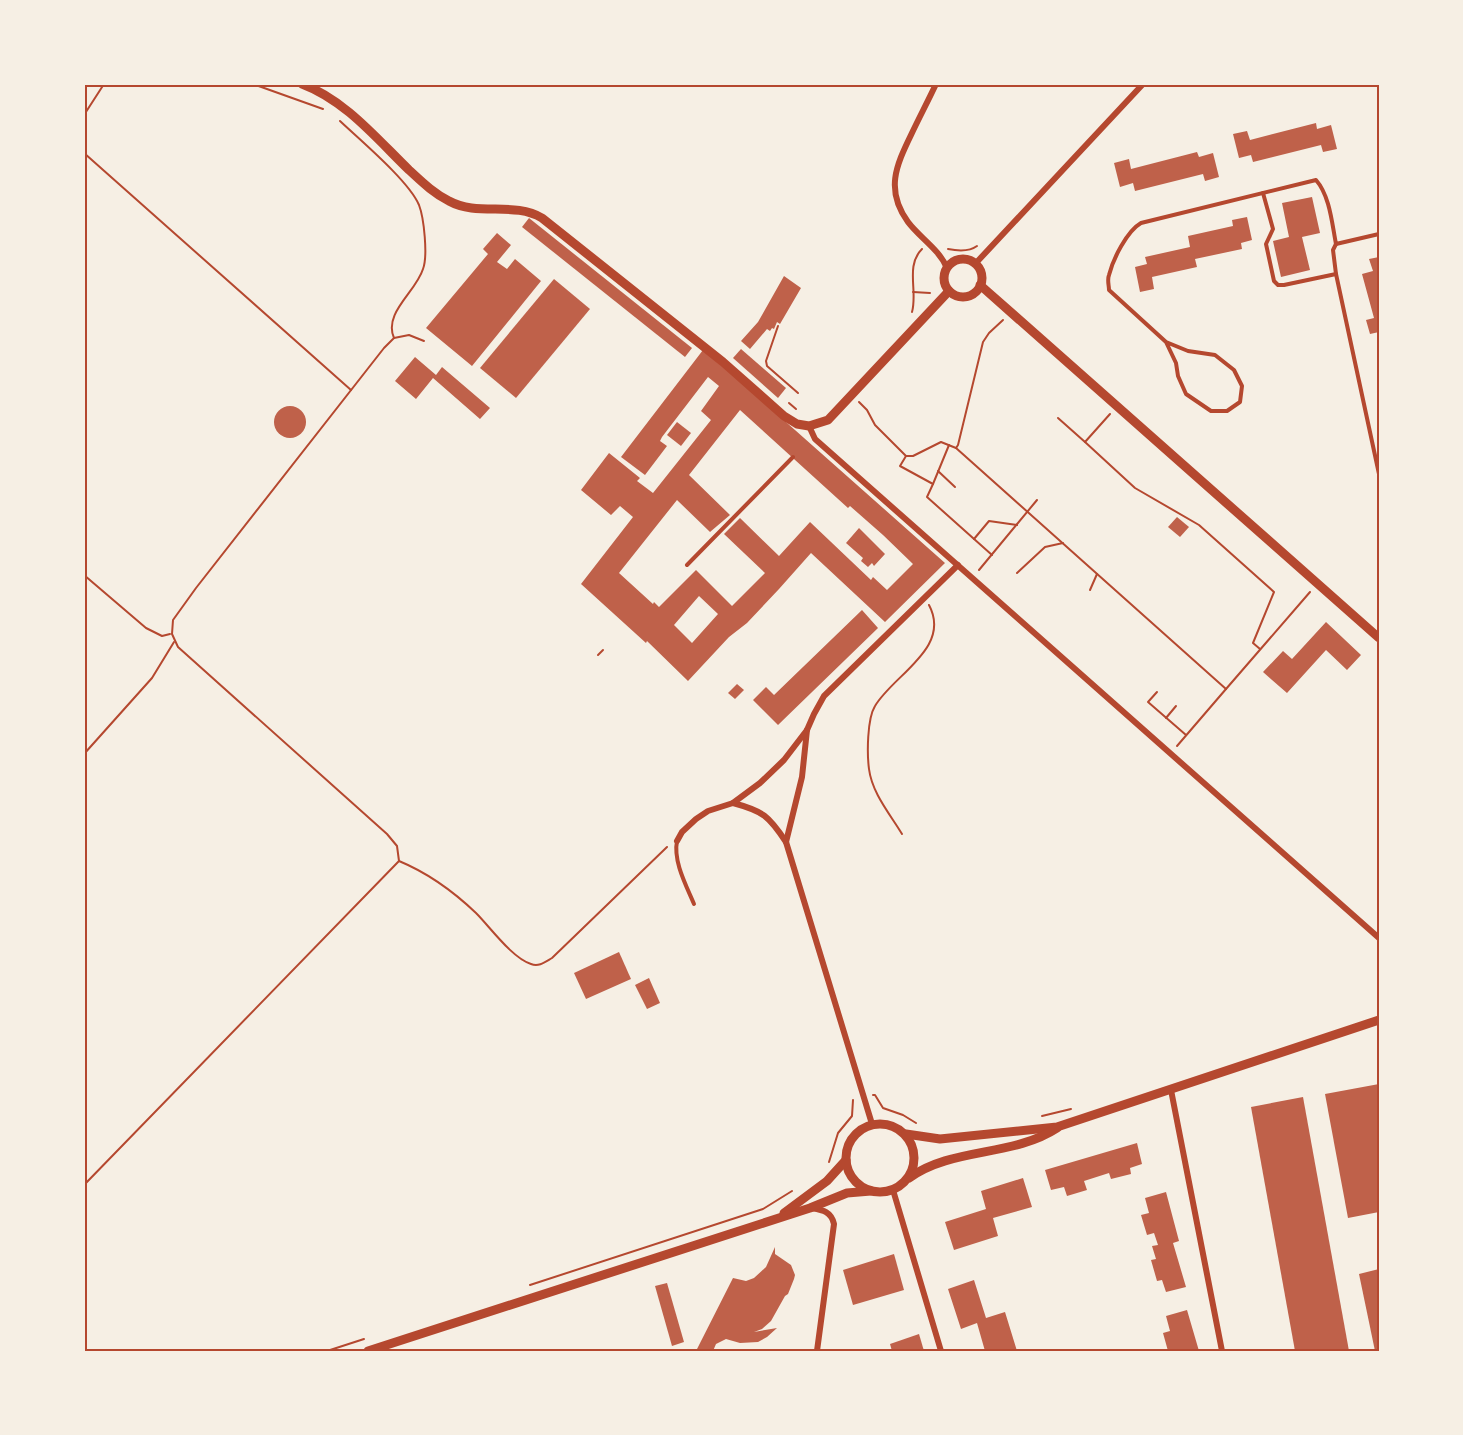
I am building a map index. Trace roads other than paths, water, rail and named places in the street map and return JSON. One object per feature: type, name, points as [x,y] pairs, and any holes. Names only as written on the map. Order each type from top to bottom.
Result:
[{"type":"street","points":[[302,84],[332,98],[426,186],[452,203],[476,208],[527,211],[542,218],[723,362],[784,416],[797,423],[809,426],[823,422],[834,414],[950,291]]},
{"type":"street","points":[[936,84],[899,160],[894,178],[896,198],[903,213],[937,252],[947,268]]},
{"type":"street","points":[[975,264],[1143,84]]},
{"type":"street","points":[[957,260],[975,264],[981,274],[977,290],[960,297],[950,291],[944,280],[947,268],[957,260]]},
{"type":"street","points":[[980,285],[1379,638]]},
{"type":"street","points":[[809,426],[810,438],[958,565],[1379,938]]},
{"type":"street","points":[[677,841],[682,832],[696,819],[708,811],[733,803],[760,783],[784,759],[807,730],[824,696],[958,565]]},
{"type":"street","points":[[786,842],[802,777],[807,730]]},
{"type":"street","points":[[733,803],[761,813],[773,822],[786,842],[872,1124]]},
{"type":"street","points":[[871,1191],[854,1180],[848,1170],[846,1152],[853,1137],[872,1124],[890,1125],[906,1134],[940,1140],[1057,1127],[1379,1020]]},
{"type":"street","points":[[1172,1090],[1222,1351]]},
{"type":"street","points":[[368,1351],[810,1208],[847,1193],[893,1190],[918,1172],[940,1161],[980,1154],[1019,1143],[1047,1134],[1057,1127]]},
{"type":"street","points":[[906,1134],[911,1142],[915,1160],[907,1179]]},
{"type":"street","points":[[777,1218],[827,1181],[846,1160]]},
{"type":"street","points":[[893,1190],[941,1351]]},
{"type":"street","points":[[810,1208],[827,1212],[833,1218],[834,1224],[817,1351]]},
{"type":"lane","points":[[1167,342],[1186,394],[1210,411],[1227,411],[1240,402],[1242,386],[1234,370],[1215,356],[1188,351],[1167,342],[1109,290],[1108,277],[1131,229],[1141,223],[1316,180],[1325,196],[1336,244],[1333,250],[1336,274],[1379,474]]},
{"type":"lane","points":[[1263,193],[1273,229],[1266,244],[1274,281],[1278,285],[1284,285],[1336,274]]},
{"type":"lane","points":[[1336,244],[1379,234]]},
{"type":"lane","points":[[687,565],[793,458]]},
{"type":"lane","points":[[677,841],[680,869],[694,904]]}]
